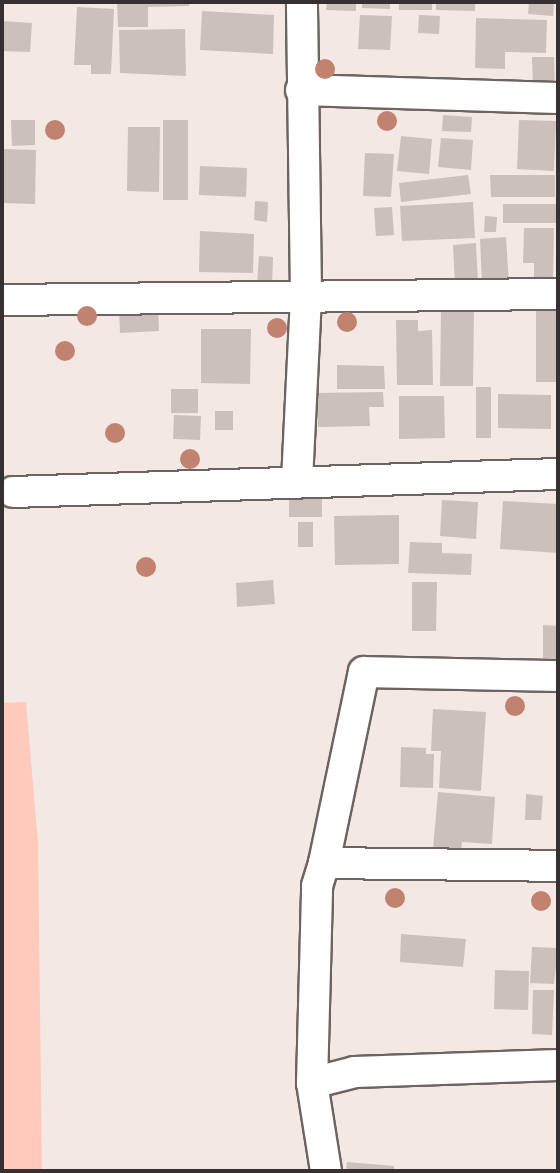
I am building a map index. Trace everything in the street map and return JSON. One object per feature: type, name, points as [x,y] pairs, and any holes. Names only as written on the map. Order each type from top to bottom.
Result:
[{"type":"street","points":[[297,481],[306,294],[301,90],[302,2]]},
{"type":"street","points":[[301,90],[558,98]]},
{"type":"street","points":[[2,300],[306,294],[558,294]]},
{"type":"street","points":[[13,492],[558,474]]},
{"type":"street","points":[[326,1171],[312,1083],[317,886],[364,672],[558,676]]},
{"type":"street","points":[[324,863],[558,866]]},
{"type":"street","points":[[312,1083],[355,1072],[558,1065]]},
{"type":"shaded area","points":[[26,702],[38,843],[42,1171],[2,1171],[2,703]]},
{"type":"building","points":[[117,2],[189,2],[189,6],[148,7],[148,27],[118,27]]},
{"type":"building","points":[[327,2],[356,2],[356,11],[326,10]]},
{"type":"building","points":[[362,2],[390,2],[390,9],[362,8]]},
{"type":"building","points":[[399,2],[432,2],[432,10],[399,10]]},
{"type":"building","points":[[436,2],[475,2],[475,11],[436,10]]},
{"type":"building","points":[[529,2],[554,2],[553,16],[528,14]]},
{"type":"building","points":[[77,7],[114,9],[111,74],[91,74],[91,65],[74,65]]},
{"type":"building","points":[[202,11],[274,15],[273,54],[200,50]]},
{"type":"building","points":[[360,15],[392,16],[390,50],[358,49]]},
{"type":"building","points":[[419,15],[440,16],[439,34],[418,33]]},
{"type":"building","points":[[476,18],[547,20],[546,53],[505,52],[505,69],[475,68]]},
{"type":"building","points":[[2,21],[32,23],[30,52],[2,51]]},
{"type":"building","points":[[185,29],[186,76],[120,73],[119,30]]},
{"type":"building","points":[[532,57],[554,57],[555,88],[533,89]]},
{"type":"building","points":[[443,115],[472,117],[471,132],[442,131]]},
{"type":"building","points":[[11,120],[35,120],[35,145],[12,146]]},
{"type":"building","points":[[163,120],[188,120],[188,200],[163,200]]},
{"type":"building","points":[[519,120],[556,121],[554,171],[517,169]]},
{"type":"building","points":[[128,127],[160,127],[159,192],[127,191]]},
{"type":"building","points":[[401,136],[432,139],[429,174],[397,171]]},
{"type":"building","points":[[441,138],[473,140],[471,170],[438,167]]},
{"type":"building","points":[[2,149],[36,150],[35,204],[2,203]]},
{"type":"building","points":[[365,153],[394,154],[391,197],[363,196]]},
{"type":"building","points":[[200,166],[247,168],[246,197],[199,195]]},
{"type":"building","points":[[468,175],[471,194],[401,202],[399,183]]},
{"type":"building","points":[[490,175],[555,175],[555,197],[491,197]]},
{"type":"building","points":[[255,201],[268,202],[267,222],[254,220]]},
{"type":"building","points":[[473,202],[475,238],[402,241],[400,206]]},
{"type":"building","points":[[503,204],[557,204],[556,223],[503,223]]},
{"type":"building","points":[[392,207],[394,235],[376,236],[374,208]]},
{"type":"building","points":[[485,216],[497,217],[496,232],[484,232]]},
{"type":"building","points":[[524,228],[554,228],[553,278],[534,278],[534,263],[523,263]]},
{"type":"building","points":[[200,231],[254,234],[253,273],[199,272]]},
{"type":"building","points":[[506,237],[509,284],[482,285],[480,239]]},
{"type":"building","points":[[476,243],[478,283],[455,284],[453,245]]},
{"type":"building","points":[[259,256],[273,257],[272,286],[257,286]]},
{"type":"building","points":[[158,306],[159,331],[120,333],[119,308]]},
{"type":"building","points":[[441,310],[474,310],[473,386],[440,386]]},
{"type":"building","points":[[536,311],[558,311],[558,382],[536,382]]},
{"type":"building","points":[[396,320],[418,320],[418,331],[432,330],[433,385],[397,385]]},
{"type":"building","points":[[201,329],[251,329],[250,384],[201,383]]},
{"type":"building","points":[[337,365],[384,366],[385,389],[337,389]]},
{"type":"building","points":[[476,387],[491,387],[491,438],[476,438]]},
{"type":"building","points":[[171,389],[198,389],[198,413],[171,413]]},
{"type":"building","points":[[383,392],[384,407],[369,407],[370,426],[318,427],[317,393]]},
{"type":"building","points":[[498,394],[551,395],[551,429],[498,428]]},
{"type":"building","points":[[399,396],[444,396],[445,438],[399,439]]},
{"type":"building","points":[[215,411],[233,411],[233,430],[215,430]]},
{"type":"building","points":[[174,415],[201,416],[200,440],[173,439]]},
{"type":"building","points":[[289,493],[322,493],[322,517],[289,517]]},
{"type":"building","points":[[442,500],[478,502],[476,539],[440,536]]},
{"type":"building","points":[[503,501],[558,504],[558,553],[500,549]]},
{"type":"building","points":[[399,515],[399,564],[335,565],[334,516]]},
{"type":"building","points":[[298,522],[313,522],[313,547],[298,547]]},
{"type":"building","points":[[410,542],[442,543],[442,553],[472,554],[471,575],[408,573]]},
{"type":"building","points":[[273,580],[275,604],[237,607],[236,583]]},
{"type":"building","points":[[412,582],[437,582],[436,631],[412,631]]},
{"type":"building","points":[[543,625],[558,626],[558,665],[543,665]]},
{"type":"building","points":[[433,709],[486,712],[481,791],[439,788],[441,751],[431,751]]},
{"type":"building","points":[[401,747],[426,748],[426,754],[434,754],[433,788],[400,787]]},
{"type":"building","points":[[438,792],[495,797],[492,844],[462,842],[461,852],[433,849]]},
{"type":"building","points":[[526,794],[543,796],[541,820],[525,820]]},
{"type":"building","points":[[401,934],[466,939],[463,967],[400,962]]},
{"type":"building","points":[[532,947],[558,948],[554,984],[530,983]]},
{"type":"building","points":[[495,970],[529,971],[528,1010],[494,1009]]},
{"type":"building","points":[[533,990],[554,990],[552,1035],[532,1034]]},
{"type":"building","points":[[347,1162],[394,1166],[394,1171],[346,1171]]}]
